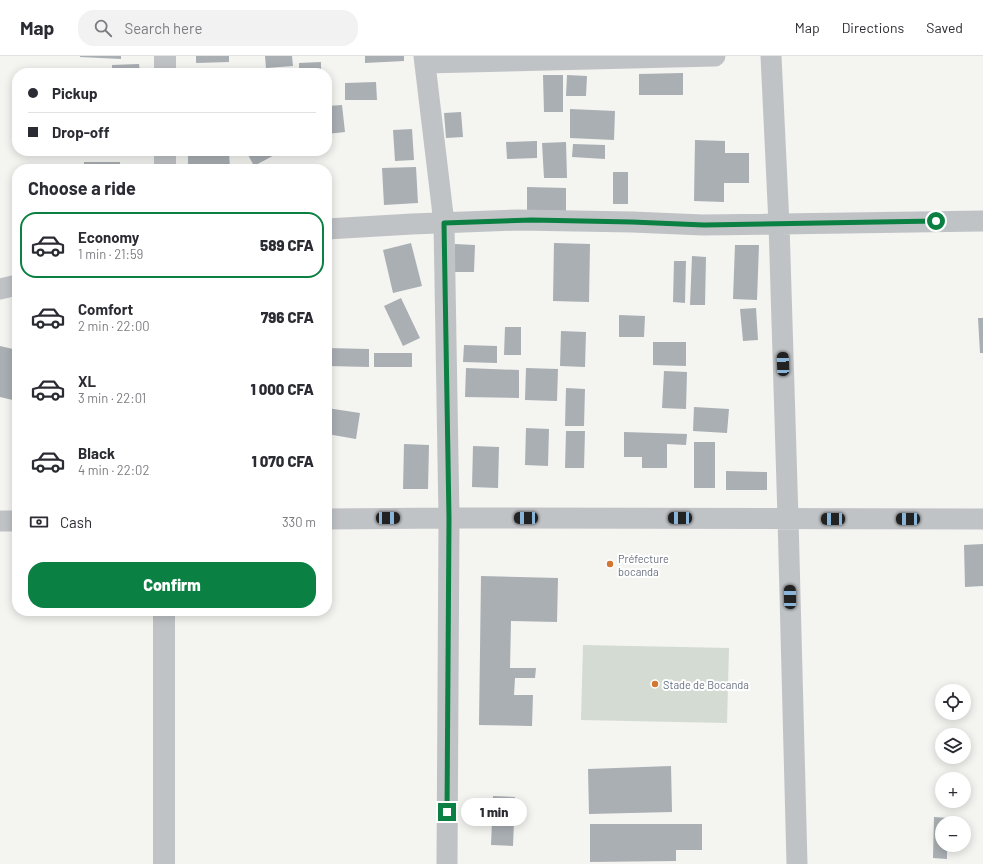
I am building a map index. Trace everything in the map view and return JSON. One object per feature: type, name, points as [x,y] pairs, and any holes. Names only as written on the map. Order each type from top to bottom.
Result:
[{"type":"street","points":[[165,56],[165,68]]},
{"type":"street","points":[[448,864],[449,518],[444,223],[424,60],[716,56]]},
{"type":"street","points":[[771,56],[779,224],[796,864]]},
{"type":"street","points":[[332,230],[412,224],[518,220],[704,225],[983,221]]},
{"type":"street","points":[[0,289],[12,286]]},
{"type":"street","points":[[332,519],[788,518],[983,520]]},
{"type":"street","points":[[0,521],[12,521]]},
{"type":"street","points":[[164,616],[164,864]]},
{"type":"shaded area","name":"Stade de Bocanda","points":[[583,645],[729,648],[727,723],[581,720]]},
{"type":"building","points":[[121,56],[121,59],[80,57]]},
{"type":"building","points":[[196,56],[229,56],[229,62],[196,63]]},
{"type":"building","points":[[265,56],[292,56],[293,66],[266,68]]},
{"type":"building","points":[[365,56],[404,56],[404,61],[365,63]]},
{"type":"building","points":[[321,62],[321,68],[299,68],[299,63]]},
{"type":"building","points":[[139,64],[139,68],[112,68],[112,65]]},
{"type":"building","points":[[683,73],[683,95],[639,95],[639,74]]},
{"type":"building","points":[[543,75],[563,75],[563,112],[544,112]]},
{"type":"building","points":[[567,75],[587,76],[586,96],[566,96]]},
{"type":"building","points":[[376,82],[377,100],[345,100],[345,83]]},
{"type":"building","points":[[342,105],[345,132],[332,133],[332,106]]},
{"type":"building","points":[[570,109],[615,111],[614,140],[570,138]]},
{"type":"building","points":[[461,112],[463,137],[446,138],[444,113]]},
{"type":"building","points":[[412,129],[414,160],[395,161],[393,130]]},
{"type":"building","points":[[695,140],[725,141],[725,153],[749,153],[749,183],[724,183],[724,202],[694,201]]},
{"type":"building","points":[[537,141],[537,158],[507,159],[506,142]]},
{"type":"building","points":[[566,142],[567,178],[544,178],[542,143]]},
{"type":"building","points":[[573,144],[605,145],[605,159],[572,157]]},
{"type":"building","points":[[188,156],[229,156],[230,164],[188,164]]},
{"type":"building","points":[[249,156],[273,156],[258,164],[253,164]]},
{"type":"building","points":[[84,162],[120,162],[120,164],[84,164]]},
{"type":"building","points":[[416,167],[418,203],[384,205],[382,168]]},
{"type":"building","points":[[613,172],[628,172],[628,204],[613,204]]},
{"type":"building","points":[[527,187],[566,188],[566,211],[527,210]]},
{"type":"building","points":[[411,243],[422,286],[393,293],[383,250]]},
{"type":"building","points":[[554,243],[590,244],[589,302],[553,301]]},
{"type":"building","points":[[455,244],[475,245],[474,272],[455,272]]},
{"type":"building","points":[[735,245],[759,245],[757,300],[733,299]]},
{"type":"building","points":[[692,256],[706,257],[705,305],[690,305]]},
{"type":"building","points":[[674,261],[686,261],[685,303],[673,302]]},
{"type":"building","points":[[401,298],[420,338],[403,346],[384,306]]},
{"type":"building","points":[[756,308],[758,340],[743,341],[740,309]]},
{"type":"building","points":[[619,315],[645,316],[644,337],[619,337]]},
{"type":"building","points":[[978,318],[983,318],[983,353],[980,353]]},
{"type":"building","points":[[505,327],[521,327],[521,355],[504,355]]},
{"type":"building","points":[[561,331],[586,332],[585,367],[560,366]]},
{"type":"building","points":[[653,342],[686,342],[686,366],[653,365]]},
{"type":"building","points":[[464,345],[497,346],[497,363],[463,362]]},
{"type":"building","points":[[0,346],[12,349],[12,400],[0,397]]},
{"type":"building","points":[[332,348],[369,349],[369,367],[332,366]]},
{"type":"building","points":[[374,353],[412,353],[412,367],[374,367]]},
{"type":"building","points":[[466,368],[519,370],[519,398],[465,397]]},
{"type":"building","points":[[526,368],[558,369],[557,401],[525,400]]},
{"type":"building","points":[[664,371],[687,372],[686,409],[662,408]]},
{"type":"building","points":[[566,388],[585,389],[584,426],[565,426]]},
{"type":"building","points":[[694,407],[729,409],[727,433],[693,431]]},
{"type":"building","points":[[332,409],[360,413],[356,439],[332,435]]},
{"type":"building","points":[[526,428],[549,429],[548,466],[525,465]]},
{"type":"building","points":[[566,431],[585,431],[584,468],[565,468]]},
{"type":"building","points":[[624,432],[687,434],[686,445],[667,444],[667,468],[642,468],[642,457],[624,457]]},
{"type":"building","points":[[694,442],[715,442],[715,488],[694,488]]},
{"type":"building","points":[[404,444],[429,445],[428,489],[403,489]]},
{"type":"building","points":[[473,446],[499,447],[498,488],[472,487]]},
{"type":"building","points":[[726,471],[767,472],[767,490],[726,490]]},
{"type":"building","points":[[983,544],[983,586],[965,587],[964,545]]},
{"type":"building","points":[[481,576],[558,578],[557,622],[511,621],[510,668],[536,668],[535,678],[515,678],[514,695],[533,695],[532,726],[479,725]]},
{"type":"building","points":[[671,766],[672,812],[589,814],[588,769]]},
{"type":"building","points":[[493,796],[515,797],[513,846],[491,845]]},
{"type":"building","points":[[934,817],[935,852],[947,852],[947,859],[933,858]]},
{"type":"building","points":[[590,824],[702,824],[702,850],[676,850],[676,861],[590,862]]},
{"type":"place","name":"Préfecture bocanda","points":[[610,564]]},
{"type":"place","name":"Stade de Bocanda","points":[[655,684]]},
{"type":"route","points":[[447,812],[449,518],[444,223],[532,220],[704,225],[936,221]]}]
